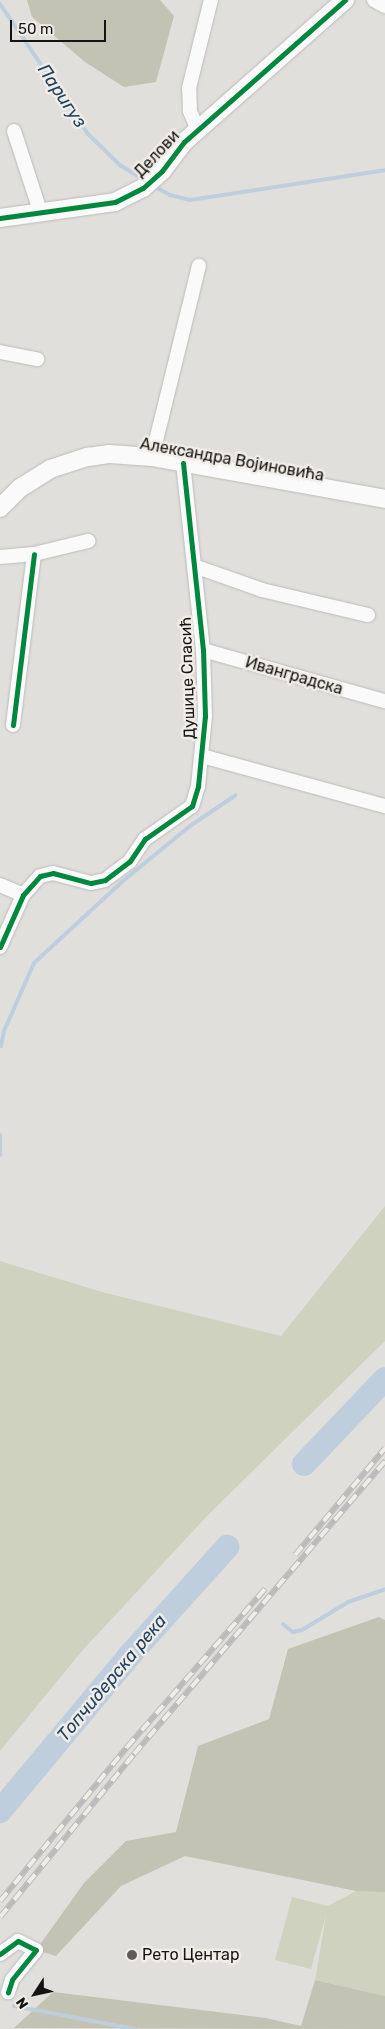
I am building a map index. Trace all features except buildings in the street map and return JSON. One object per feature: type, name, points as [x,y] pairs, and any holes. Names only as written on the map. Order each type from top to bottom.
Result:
[{"type":"street","points":[[198,130],[190,111],[191,76],[210,0]]},
{"type":"street","name":"Делови","points":[[0,218],[115,202],[146,186],[162,171],[198,130],[345,0]]},
{"type":"street","points":[[374,0],[385,6]]},
{"type":"street","points":[[14,131],[40,211]]},
{"type":"street","points":[[152,457],[199,266]]},
{"type":"street","points":[[0,352],[37,359]]},
{"type":"street","name":"Александра Војиновића","points":[[0,508],[30,481],[64,464],[110,454],[152,457],[183,462],[385,499]]},
{"type":"street","name":"Душице Спасић","points":[[0,947],[23,895],[36,879],[47,873],[91,883],[113,876],[130,861],[145,839],[192,806],[202,756],[205,716],[203,650],[183,462]]},
{"type":"street","points":[[0,557],[34,554],[88,541]]},
{"type":"street","points":[[14,725],[34,554]]},
{"type":"street","points":[[194,566],[262,590],[368,615]]},
{"type":"street","name":"Иванградска","points":[[203,650],[385,701]]},
{"type":"street","points":[[202,756],[385,806]]},
{"type":"street","points":[[0,885],[23,895]]},
{"type":"street","points":[[0,1954],[18,1940],[36,1950],[15,1975],[8,1992]]},
{"type":"green space","points":[[27,0],[160,0],[174,16],[156,82],[124,87],[85,62],[32,17]]},
{"type":"green space","points":[[385,1206],[385,1341],[207,1516],[82,1651],[0,1751],[0,1261],[102,1292],[281,1336]]},
{"type":"green space","points":[[379,1617],[385,1620],[385,1892],[356,1891],[185,1856],[121,1886],[56,1956],[36,1950],[84,1883],[126,1841],[176,1832],[198,1746],[269,1719],[288,1649]]},
{"type":"green space","points":[[385,1890],[385,1996],[315,1980],[326,1915],[311,1969],[275,1960],[292,1897],[328,1906],[356,1891]]},
{"type":"green space","points":[[315,1980],[385,1996],[385,2029],[14,2028],[53,1992],[266,2018],[301,2026]]},
{"type":"waterway","name":"Паригуз","points":[[0,4],[88,134],[120,165],[144,180]]},
{"type":"waterway","name":"Паригуз","points":[[152,185],[170,195],[190,200],[385,170]]},
{"type":"waterway","points":[[1,1046],[4,1031],[34,963],[123,881],[190,826],[236,795]]},
{"type":"waterway","points":[[0,1135],[0,1155]]},
{"type":"waterway","name":"Топчидерска река","points":[[304,1464],[385,1379]]},
{"type":"waterway","name":"Топчидерска река","points":[[0,1811],[129,1656],[227,1547]]},
{"type":"waterway","points":[[283,1624],[293,1632],[302,1630],[348,1602],[385,1589]]},
{"type":"waterway","points":[[14,2006],[135,2029]]},
{"type":"railway","points":[[295,1555],[385,1448]]},
{"type":"railway","points":[[0,1917],[134,1754],[385,1461]]},
{"type":"railway","points":[[0,1901],[127,1747],[265,1589]]},
{"type":"cycle path","points":[[0,218],[115,202],[143,188],[162,171],[184,142],[345,0]]},
{"type":"cycle path","points":[[0,947],[23,895],[40,876],[53,873],[91,883],[105,880],[130,861],[145,839],[192,806],[198,786],[205,716],[203,650],[183,463]]},
{"type":"cycle path","points":[[13,725],[34,554]]},
{"type":"cycle path","points":[[0,1954],[18,1941],[36,1950],[12,1980],[8,1992]]},
{"type":"place","name":"Рето Центар","points":[[132,1955]]}]
